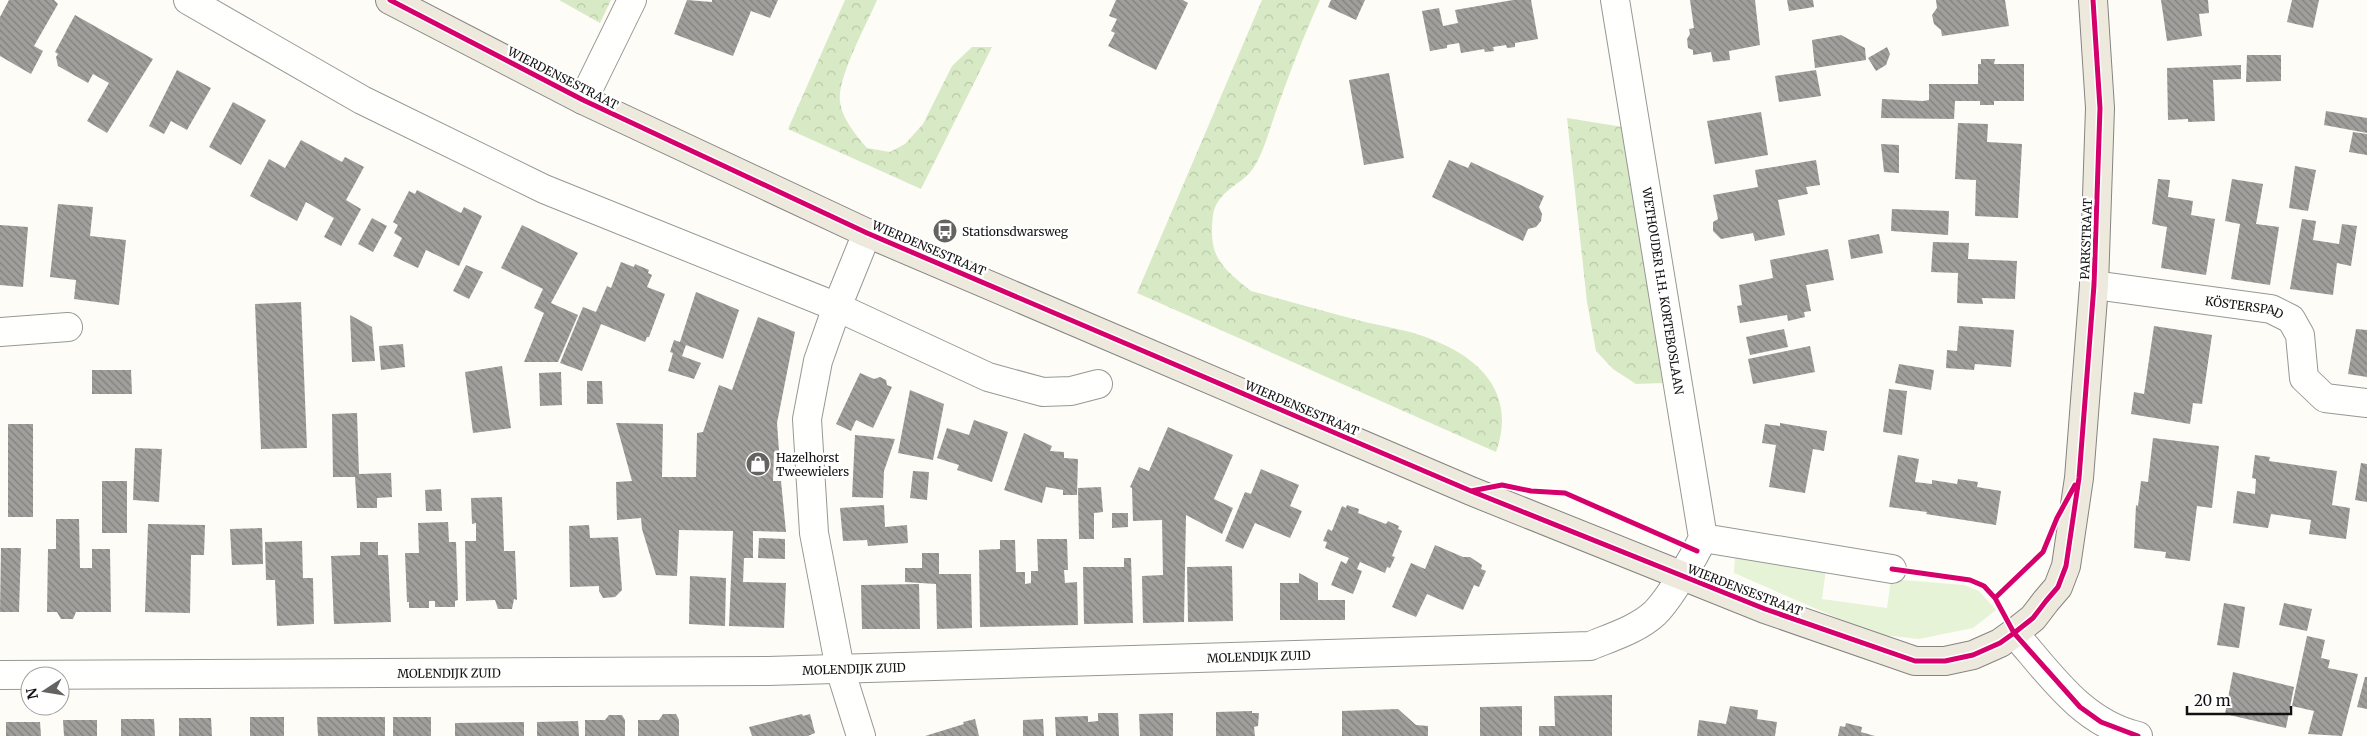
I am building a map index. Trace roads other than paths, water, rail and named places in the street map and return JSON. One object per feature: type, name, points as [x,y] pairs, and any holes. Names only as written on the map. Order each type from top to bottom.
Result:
[{"type":"main road","name":"WIERDENSESTRAAT","points":[[390,0],[583,100],[867,233],[1453,483],[1765,609],[1915,661],[1945,661],[1973,655],[2000,643],[2014,633]]},
{"type":"main road","name":"PARKSTRAAT","points":[[2014,633],[2033,618],[2058,587],[2066,566],[2079,478],[2094,285],[2100,108],[2093,0]]},
{"type":"street","points":[[188,0],[362,100],[544,189],[837,307],[988,377],[1042,392],[1071,391],[1098,384]]},
{"type":"street","points":[[583,100],[632,0]]},
{"type":"street","name":"WETHOUDER H.H. KORTEBOSLAAN","points":[[1615,0],[1703,538]]},
{"type":"street","points":[[861,736],[840,669],[814,534],[807,419],[818,361],[837,307],[867,233]]},
{"type":"street","name":"KÖSTERSPAD","points":[[2094,285],[2271,309],[2291,319],[2300,335],[2304,378],[2325,398],[2367,403]]},
{"type":"street","points":[[0,332],[68,327]]},
{"type":"street","points":[[1681,576],[1703,538],[1892,569]]},
{"type":"street","name":"MOLENDIJK ZUID","points":[[0,675],[768,671],[1590,646],[1627,631],[1655,613],[1681,576]]},
{"type":"street","points":[[2014,633],[2080,707],[2101,722],[2138,736]]},
{"type":"place","name":"Stationsdwarsweg","points":[[945,231]]},
{"type":"place","name":"Hazelhorst Tweewielers","points":[[758,464]]}]
